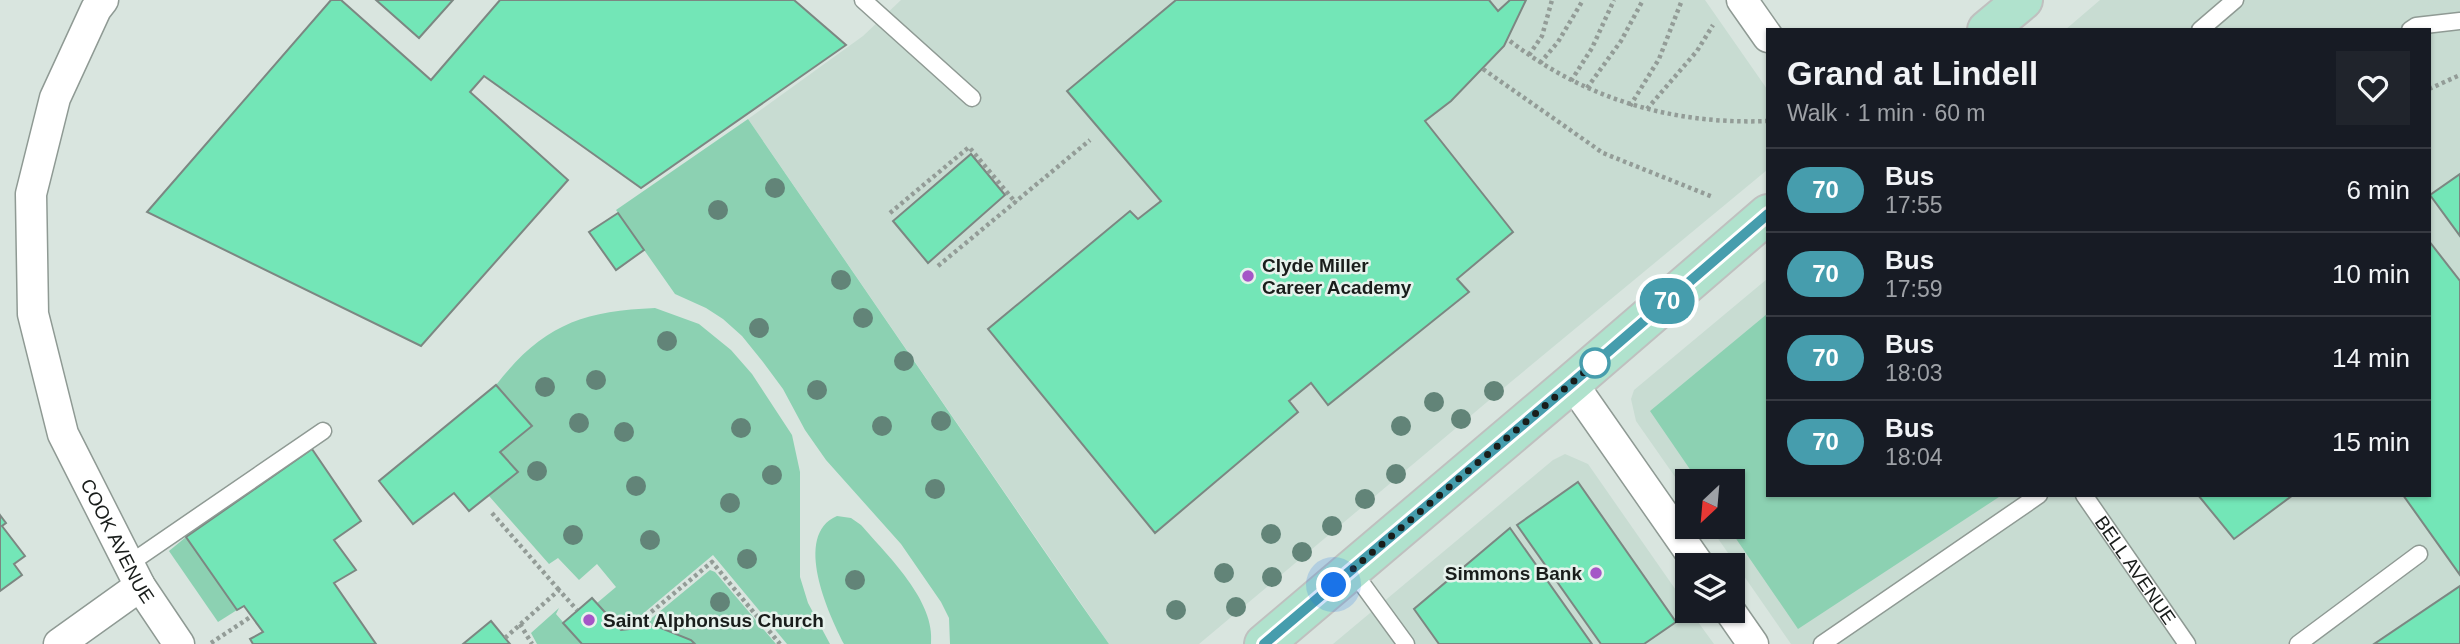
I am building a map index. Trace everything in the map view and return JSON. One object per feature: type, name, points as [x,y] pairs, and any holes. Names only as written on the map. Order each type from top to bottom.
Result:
[{"type":"main road","points":[[1989,28],[2023,0]]},
{"type":"main road","points":[[1264,644],[1766,216]]},
{"type":"street","name":"COOK AVENUE","points":[[103,0],[96,9],[55,97],[32,194],[33,314],[63,435],[135,575],[179,644]]},
{"type":"street","points":[[1742,0],[1766,34]]},
{"type":"street","points":[[1572,383],[1691,553]]},
{"type":"street","points":[[59,644],[135,575]]},
{"type":"street","points":[[1739,623],[1754,644]]},
{"type":"lane","points":[[863,0],[972,98]]},
{"type":"lane","points":[[2202,28],[2235,0]]},
{"type":"lane","points":[[2413,28],[2460,21]]},
{"type":"lane","points":[[135,575],[323,431]]},
{"type":"lane","points":[[1822,644],[2036,497]]},
{"type":"lane","name":"BELL AVENUE","points":[[2085,497],[2187,644]]},
{"type":"lane","points":[[2298,644],[2419,554]]},
{"type":"lane","points":[[1352,570],[1406,644]]},
{"type":"path","points":[[1529,55],[1542,36],[1552,0]]},
{"type":"path","points":[[1540,63],[1558,42],[1583,0]]},
{"type":"path","points":[[1571,81],[1592,48],[1614,0]]},
{"type":"path","points":[[1587,88],[1620,41],[1643,0]]},
{"type":"path","points":[[1630,106],[1659,59],[1682,0]]},
{"type":"path","points":[[1647,110],[1697,51],[1713,25]]},
{"type":"path","points":[[1510,41],[1571,81],[1630,106],[1695,119],[1766,121]]},
{"type":"path","points":[[1483,69],[1603,153],[1713,197]]},
{"type":"path","points":[[2431,88],[2460,75]]},
{"type":"path","points":[[938,266],[1090,140]]},
{"type":"path","points":[[890,213],[969,146],[1016,203]]},
{"type":"path","points":[[492,513],[577,610]]},
{"type":"path","points":[[638,628],[643,618],[712,562],[780,644]]},
{"type":"path","points":[[505,638],[559,590]]},
{"type":"path","points":[[211,644],[252,616]]},
{"type":"path","points":[[520,624],[532,644]]},
{"type":"shaded area","name":"Clyde Miller Career Academy","points":[[901,0],[1705,0],[1766,88],[1766,171],[1199,644],[1109,644],[748,119],[863,36]]},
{"type":"shaded area","points":[[2100,0],[2460,0],[2460,644],[1791,644],[1745,578],[1745,553],[1728,553],[1718,539],[1745,539],[1745,469],[1675,469],[1675,477],[1636,421],[1631,399],[1634,390],[1766,280],[1766,497],[2431,497],[2431,28],[2067,28]]},
{"type":"shaded area","points":[[1565,454],[1588,464],[1675,589],[1675,623],[1699,623],[1714,644],[1333,644],[1553,460]]},
{"type":"green space","points":[[748,119],[1109,644],[950,644],[949,618],[941,602],[901,544],[826,460],[805,430],[783,389],[763,362],[742,336],[723,319],[675,294],[616,210]]},
{"type":"green space","points":[[655,308],[699,324],[731,350],[752,374],[792,435],[800,472],[800,577],[808,603],[830,644],[787,644],[713,555],[633,622],[632,628],[621,630],[597,603],[616,587],[597,564],[579,580],[558,558],[549,564],[489,496],[517,472],[500,452],[531,426],[496,385],[513,365],[547,336],[584,318]]},
{"type":"green space","points":[[1766,315],[1766,497],[1999,497],[1798,629],[1736,539],[1745,539],[1745,469],[1690,469],[1650,411]]},
{"type":"green space","points":[[837,516],[851,518],[861,525],[908,580],[926,611],[931,644],[844,644],[823,596],[815,557],[817,540],[824,526]]},
{"type":"green space","points":[[186,537],[237,610],[218,622],[169,551]]},
{"type":"green space","points":[[710,570],[715,572],[776,644],[695,644],[656,626],[645,627],[647,622]]},
{"type":"green space","points":[[559,608],[556,614],[582,644],[537,644],[531,633]]},
{"type":"building","points":[[331,0],[341,0],[431,80],[500,0],[794,0],[846,45],[641,188],[484,76],[470,92],[568,180],[421,346],[147,212]]},
{"type":"building","points":[[376,0],[453,0],[419,38]]},
{"type":"building","name":"Clyde Miller Career Academy","points":[[1176,0],[1489,0],[1498,11],[1510,0],[1526,0],[1504,46],[1451,101],[1425,121],[1513,232],[1457,279],[1469,292],[1328,405],[1311,383],[1289,401],[1298,412],[1155,533],[988,329],[1130,211],[1138,219],[1161,201],[1067,91]]},
{"type":"building","points":[[971,154],[1005,195],[928,263],[893,221]]},
{"type":"building","points":[[2460,174],[2460,236],[2431,196]]},
{"type":"building","points":[[618,213],[644,250],[616,270],[589,232]]},
{"type":"building","points":[[2431,244],[2460,281],[2460,575],[2404,497],[2431,497]]},
{"type":"building","points":[[496,385],[532,426],[500,452],[518,472],[469,511],[454,493],[413,524],[379,481]]},
{"type":"building","points":[[312,449],[361,521],[334,540],[356,570],[334,583],[376,644],[253,644],[250,639],[263,632],[244,606],[237,610],[186,537]]},
{"type":"building","name":"Simmons Bank","points":[[1578,482],[1675,623],[1644,644],[1601,644],[1517,525]]},
{"type":"building","points":[[2200,497],[2290,497],[2234,539]]},
{"type":"building","points":[[0,515],[6,523],[2,526],[25,556],[14,564],[22,575],[0,591]]},
{"type":"building","points":[[1510,528],[1592,644],[1439,644],[1414,609]]},
{"type":"building","points":[[2460,586],[2460,644],[2374,644]]},
{"type":"building","name":"Saint Alphonsus Church","points":[[592,598],[621,630],[656,626],[695,644],[582,644],[563,623]]},
{"type":"building","points":[[491,621],[510,644],[463,644]]},
{"type":"bus line","name":"70","points":[[1264,644],[1766,216]]},
{"type":"place","name":"Clyde Miller Career Academy","points":[[1248,276]]},
{"type":"place","name":"Simmons Bank","points":[[1596,573]]},
{"type":"place","name":"Saint Alphonsus Church","points":[[589,620]]},
{"type":"route","points":[[1334,585],[1595,363]]}]
